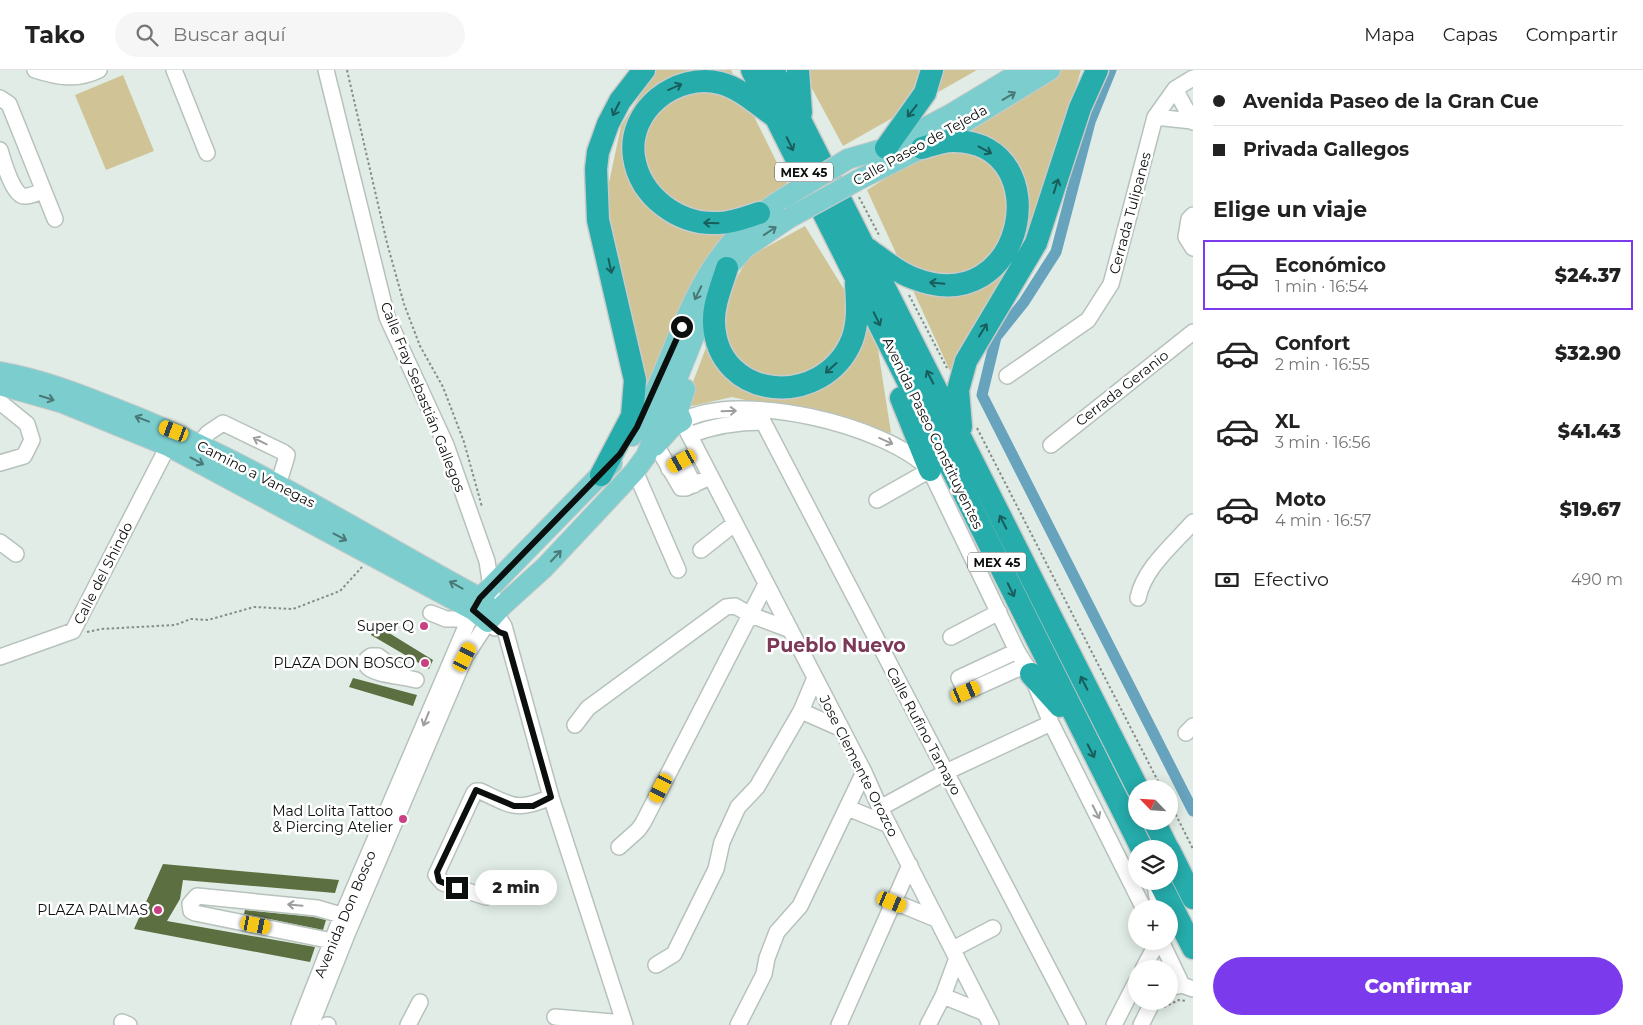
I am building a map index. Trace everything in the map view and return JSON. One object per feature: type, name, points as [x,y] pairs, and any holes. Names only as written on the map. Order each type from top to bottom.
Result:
[{"type":"highway","points":[[601,476],[632,416],[635,380],[598,220],[596,168],[598,152],[608,124],[624,95],[644,70]]},
{"type":"highway","name":"Avenida Paseo Constituyentes","points":[[752,70],[1078,725],[1137,840]]},
{"type":"highway","name":"Avenida Paseo Constituyentes","points":[[773,70],[865,247],[1133,780]]},
{"type":"highway","points":[[798,70],[801,122]]},
{"type":"highway","points":[[886,148],[925,93],[932,70]]},
{"type":"highway","points":[[964,443],[958,408],[958,390],[966,361],[1036,243],[1080,108],[1097,70]]},
{"type":"highway","points":[[759,213],[731,222],[710,224],[689,220],[670,211],[653,196],[641,178],[634,157],[634,138],[640,120],[656,98],[681,84],[700,80],[719,82],[737,90],[778,119]]},
{"type":"highway","points":[[865,247],[912,278],[930,283],[951,284],[984,275],[1000,261],[1012,243],[1018,222],[1018,201],[1012,180],[1000,161],[985,149],[965,142],[942,142],[922,148]]},
{"type":"highway","points":[[727,268],[715,312],[714,323],[719,348],[731,365],[743,376],[756,383],[777,389],[809,383],[828,371],[842,356],[852,339],[856,320],[855,275]]},
{"type":"highway","points":[[890,346],[901,400],[930,470]]},
{"type":"highway","points":[[1028,669],[1078,725]]},
{"type":"highway","points":[[1178,869],[1193,898]]},
{"type":"highway","points":[[1164,890],[1193,948]]},
{"type":"main road","name":"Calle Paseo de Tejeda","points":[[483,608],[520,560],[620,454],[637,427],[708,273],[736,234],[759,213],[848,159],[886,148],[951,114],[1024,70]]},
{"type":"main road","name":"Calle Paseo de Tejeda","points":[[645,458],[697,329],[727,268],[746,248],[789,218],[922,148],[1050,70]]},
{"type":"main road","points":[[483,608],[530,580],[545,567],[672,427],[686,428],[678,410],[694,360],[697,329]]},
{"type":"main road","name":"Camino a Vanegas","points":[[0,372],[29,377],[69,390],[174,431],[278,485],[483,608]]},
{"type":"main road","name":"Camino a Vanegas","points":[[0,385],[63,403],[168,446],[371,554],[483,608]]},
{"type":"main road","points":[[520,560],[515,570],[516,576],[522,582],[530,580]]},
{"type":"street","points":[[35,70],[57,76],[81,77],[100,70]]},
{"type":"street","points":[[174,70],[206,153]]},
{"type":"street","name":"Calle Fray Sebastián Gallegos","points":[[326,70],[387,317],[446,445],[487,561],[483,608],[504,626],[551,797],[624,1024]]},
{"type":"street","name":"Cerrada Tulipanes","points":[[1007,376],[1088,320],[1111,284],[1155,117],[1175,90],[1193,78]]},
{"type":"street","points":[[1175,90],[1192,121]]},
{"type":"street","points":[[0,98],[9,104],[55,219]]},
{"type":"street","points":[[1155,117],[1192,121]]},
{"type":"street","points":[[0,150],[12,182],[20,195],[25,197],[44,191]]},
{"type":"street","points":[[1193,215],[1189,219],[1186,236],[1193,248]]},
{"type":"street","name":"Cerrada Geranio","points":[[1051,445],[1193,332]]},
{"type":"street","points":[[0,402],[27,424],[32,440],[24,456],[3,461]]},
{"type":"street","points":[[686,428],[700,413],[760,416],[781,411],[847,426],[900,448],[930,470],[1028,669],[1051,723],[1140,900]]},
{"type":"street","name":"Calle Rufino Tamayo","points":[[760,416],[1078,1025]]},
{"type":"street","points":[[199,444],[208,432],[218,425],[226,424],[282,452],[287,455],[278,485]]},
{"type":"street","name":"Jose Clemente Orozco","points":[[686,428],[788,629],[842,728],[936,920],[988,1019]]},
{"type":"street","name":"Calle del Shindo","points":[[0,658],[73,631],[168,446]]},
{"type":"street","points":[[645,458],[668,469],[681,488],[694,485],[710,476]]},
{"type":"street","points":[[645,458],[678,570]]},
{"type":"street","points":[[878,500],[930,470]]},
{"type":"street","points":[[1138,598],[1141,584],[1149,572],[1193,522]]},
{"type":"street","points":[[701,550],[734,524]]},
{"type":"street","points":[[0,542],[16,554]]},
{"type":"street","points":[[619,847],[643,823],[766,584]]},
{"type":"street","points":[[575,725],[588,708],[720,609],[736,606],[751,615],[788,629]]},
{"type":"street","points":[[431,613],[446,619],[483,608]]},
{"type":"street","name":"Avenida Don Bosco","points":[[299,1025],[338,942],[443,692],[470,648],[483,608]]},
{"type":"street","points":[[951,637],[999,612]]},
{"type":"street","points":[[1017,650],[959,678],[966,692],[1028,669]]},
{"type":"street","points":[[656,965],[674,954],[716,869],[722,842],[738,807],[757,787],[801,711],[815,678]]},
{"type":"street","points":[[415,680],[443,692]]},
{"type":"street","points":[[801,711],[842,728]]},
{"type":"street","points":[[880,808],[946,772],[1051,723]]},
{"type":"street","points":[[738,1025],[764,974],[767,958],[777,932],[800,906],[864,772]]},
{"type":"street","points":[[486,897],[443,883],[436,875],[474,793],[476,790],[480,791],[514,806],[533,806],[551,797]]},
{"type":"street","points":[[848,808],[889,825]]},
{"type":"street","points":[[839,1025],[910,865]]},
{"type":"street","points":[[338,942],[195,913],[192,911],[190,904],[197,896],[317,908],[348,917]]},
{"type":"street","points":[[237,921],[241,900]]},
{"type":"street","points":[[892,902],[936,920]]},
{"type":"street","points":[[928,1025],[943,996],[955,954],[993,928]]},
{"type":"street","name":"Avenida Don Bosco","points":[[311,1025],[338,942]]},
{"type":"street","points":[[1163,950],[1181,987]]},
{"type":"street","points":[[943,996],[988,1019]]},
{"type":"street","points":[[1114,1025],[1128,998]]},
{"type":"street","points":[[408,1025],[420,1002]]},
{"type":"street","points":[[1141,1025],[1152,1010]]},
{"type":"street","points":[[555,1017],[624,1024]]},
{"type":"path","points":[[347,70],[387,242],[404,304],[420,346],[443,387],[464,442],[484,512]]},
{"type":"path","points":[[73,631],[84,633],[100,629],[175,625],[191,618],[208,620],[254,607],[293,610],[340,591],[360,571],[371,554]]},
{"type":"path","points":[[1178,819],[1193,848]]},
{"type":"path","points":[[1178,1000],[1193,1001]]},
{"type":"shaded area","points":[[656,70],[731,70],[787,183],[718,241],[643,397],[603,211],[621,126]]},
{"type":"shaded area","points":[[802,70],[977,70],[843,146]]},
{"type":"shaded area","points":[[1054,70],[1081,70],[1039,217],[950,371],[867,190]]},
{"type":"shaded area","points":[[123,75],[154,151],[106,170],[75,95]]},
{"type":"shaded area","points":[[805,226],[877,343],[891,433],[732,397],[683,408],[722,306],[748,257]]},
{"type":"building","points":[[376,625],[433,660],[429,669],[371,635]]},
{"type":"building","points":[[353,678],[417,695],[413,706],[349,687]]},
{"type":"building","name":"PLAZA PALMAS","points":[[163,864],[339,880],[335,893],[183,880],[180,899],[167,921],[315,947],[310,962],[134,929]]},
{"type":"building","points":[[245,910],[326,920],[323,930],[244,914]]},
{"type":"waterway","points":[[1111,70],[1090,122],[1056,252],[1024,302],[996,337],[982,395],[1193,811]]},
{"type":"place","name":"Super Q","points":[[424,626]]},
{"type":"place","name":"PLAZA DON BOSCO","points":[[425,663]]},
{"type":"place","name":"Mad Lolita Tattoo & Piercing Atelier","points":[[403,819]]},
{"type":"place","name":"PLAZA PALMAS","points":[[158,910]]},
{"type":"district","name":"Pueblo Nuevo","points":[[836,645]]},
{"type":"route","points":[[457,888],[439,881],[436,875],[476,790],[514,806],[523,807],[533,806],[551,797],[505,634],[499,632],[473,610],[480,598],[520,560],[620,454],[637,427],[682,327]]}]
